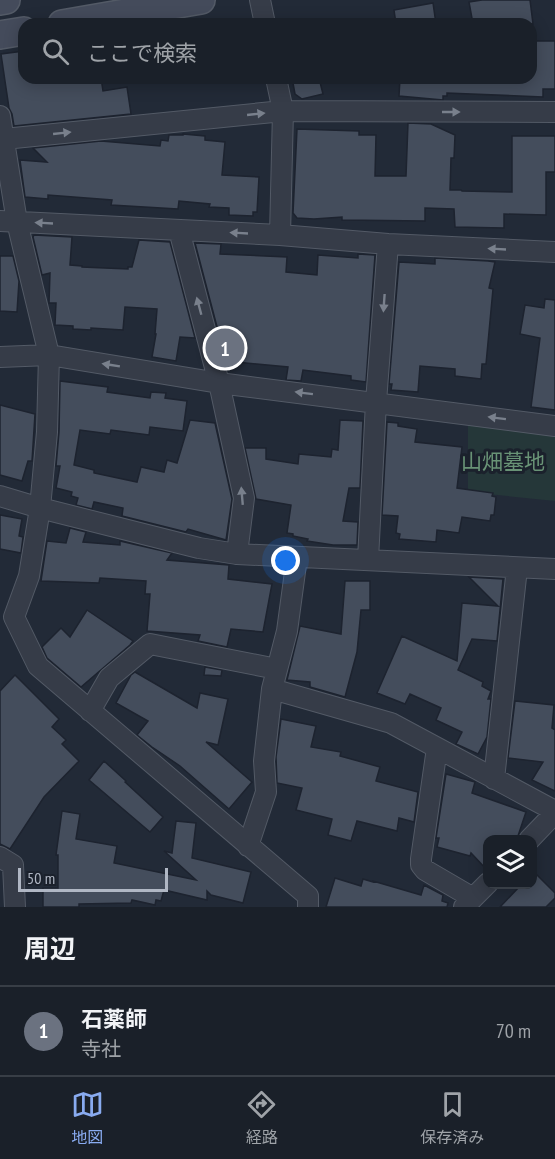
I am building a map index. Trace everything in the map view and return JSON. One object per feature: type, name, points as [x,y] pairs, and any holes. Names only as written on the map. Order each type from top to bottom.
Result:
[{"type":"main road","points":[[0,1],[6,0]]},
{"type":"main road","points":[[97,18],[201,0]]},
{"type":"main road","points":[[0,35],[18,31]]},
{"type":"street","points":[[260,0],[264,18]]},
{"type":"street","points":[[277,84],[283,111],[280,236]]},
{"type":"street","points":[[4,139],[283,111],[555,112]]},
{"type":"street","points":[[0,116],[4,139],[9,221],[49,355],[47,432],[40,508],[29,576],[7,617],[38,666],[308,896],[308,907]]},
{"type":"street","points":[[9,221],[555,252]]},
{"type":"street","points":[[179,230],[219,383],[244,498],[237,554]]},
{"type":"street","points":[[368,560],[376,402],[388,244]]},
{"type":"street","points":[[0,357],[49,355],[219,383],[555,426]]},
{"type":"street","points":[[0,496],[199,548],[237,554],[555,570]]},
{"type":"street","points":[[248,846],[266,792],[264,761],[272,690],[287,631],[297,557]]},
{"type":"street","points":[[494,779],[517,568]]},
{"type":"street","points":[[90,711],[109,678],[150,644],[277,669]]},
{"type":"street","points":[[272,690],[391,723],[555,812],[534,835]]},
{"type":"street","points":[[437,748],[421,865],[469,903],[483,888]]},
{"type":"street","points":[[0,857],[13,865],[15,907]]},
{"type":"green space","name":"山畑墓地","points":[[468,423],[555,434],[555,501],[468,492]]},
{"type":"building","points":[[530,0],[532,18],[472,18],[469,2]]},
{"type":"building","points":[[433,3],[435,18],[395,18],[394,10]]},
{"type":"building","points":[[537,41],[555,41],[555,89],[543,89],[543,97],[447,93],[447,96],[443,96],[443,100],[399,96],[400,84],[537,84]]},
{"type":"building","points":[[18,52],[18,84],[102,84],[103,91],[127,87],[131,114],[14,126],[1,54]]},
{"type":"building","points":[[293,84],[320,84],[323,94],[302,99],[295,94]]},
{"type":"building","points":[[408,123],[431,124],[455,135],[454,158],[451,158],[450,190],[512,192],[512,136],[555,136],[555,172],[546,172],[546,215],[504,214],[504,228],[455,227],[454,209],[425,208],[425,221],[342,220],[342,217],[297,218],[293,213],[297,129],[359,131],[359,135],[376,135],[375,176],[406,176]]},
{"type":"building","points":[[169,135],[205,136],[205,140],[225,142],[222,175],[259,177],[257,212],[253,212],[253,216],[229,215],[229,208],[179,201],[178,209],[111,205],[112,200],[48,195],[48,199],[25,197],[20,160],[47,162],[33,148],[101,141],[160,146],[161,140],[168,141]]},
{"type":"building","points":[[34,235],[72,237],[70,265],[82,267],[128,269],[132,267],[139,240],[170,242],[195,338],[180,337],[176,361],[152,357],[157,309],[125,307],[123,330],[73,329],[73,326],[55,325],[56,303],[49,303],[50,273],[42,275]]},
{"type":"building","points":[[195,243],[221,244],[220,254],[287,257],[286,272],[317,275],[318,255],[358,258],[358,254],[375,255],[366,382],[351,380],[351,376],[303,370],[301,381],[286,380],[288,367],[226,361]]},
{"type":"building","points":[[0,256],[13,256],[19,281],[17,312],[0,311]]},
{"type":"building","points":[[435,258],[495,262],[489,288],[493,289],[486,364],[482,364],[481,379],[455,376],[455,369],[420,366],[418,392],[391,390],[392,384],[389,384],[399,262],[435,264]]},
{"type":"building","points":[[545,299],[555,300],[555,410],[531,407],[540,338],[520,334],[525,305],[544,308]]},
{"type":"building","points":[[60,381],[108,387],[107,392],[150,398],[151,392],[166,393],[165,398],[187,401],[183,431],[150,427],[149,435],[111,430],[110,434],[80,430],[74,465],[94,470],[94,473],[137,482],[141,467],[164,472],[167,460],[177,463],[190,420],[215,423],[232,499],[226,540],[188,529],[186,532],[122,516],[123,508],[94,502],[92,509],[76,505],[78,498],[71,496],[72,492],[56,488],[60,466],[56,466]]},
{"type":"building","points":[[0,405],[35,414],[32,461],[28,461],[22,481],[0,475]]},
{"type":"building","points":[[340,420],[363,421],[360,488],[349,488],[343,521],[358,522],[357,545],[333,545],[307,541],[308,539],[287,533],[291,505],[256,499],[245,448],[266,448],[266,459],[298,464],[299,454],[331,457],[332,449],[338,450]]},
{"type":"building","points":[[387,422],[417,429],[415,442],[462,447],[457,488],[493,493],[492,496],[496,497],[494,515],[491,515],[490,521],[462,517],[459,533],[437,530],[436,542],[399,539],[400,534],[396,533],[398,516],[382,515]]},
{"type":"building","points":[[0,515],[22,519],[19,536],[23,537],[21,553],[0,549]]},
{"type":"building","points":[[70,528],[86,532],[83,542],[120,545],[120,541],[172,553],[167,560],[229,565],[228,579],[272,584],[263,632],[231,629],[227,647],[198,641],[200,635],[147,631],[150,594],[145,594],[146,581],[100,578],[99,583],[41,581],[47,541],[66,543]]},
{"type":"building","points":[[469,577],[503,579],[497,641],[472,639],[458,670],[483,682],[482,686],[491,691],[488,699],[491,699],[487,737],[478,754],[456,744],[462,732],[436,720],[441,708],[410,694],[405,704],[377,693],[402,636],[457,661],[462,603],[498,606]]},
{"type":"building","points":[[345,581],[370,581],[370,610],[361,610],[357,652],[345,697],[310,687],[310,682],[287,680],[300,626],[341,634]]},
{"type":"building","points":[[87,610],[133,641],[81,687],[47,658],[42,647],[61,628],[70,637]]},
{"type":"building","points":[[205,667],[222,670],[221,676],[204,675]]},
{"type":"building","points":[[135,672],[197,708],[200,693],[228,699],[218,745],[206,742],[252,782],[229,809],[180,766],[137,735],[148,721],[116,703],[131,675]]},
{"type":"building","points":[[15,675],[59,719],[52,727],[66,740],[62,744],[79,761],[44,797],[10,849],[0,844],[0,691]]},
{"type":"building","points":[[515,701],[554,705],[552,728],[555,730],[555,791],[532,780],[543,762],[508,758]]},
{"type":"building","points":[[281,719],[316,726],[311,747],[341,752],[340,756],[380,767],[376,781],[418,792],[414,822],[399,818],[397,831],[357,821],[351,841],[328,835],[332,819],[296,810],[302,788],[277,783],[276,757]]},
{"type":"building","points":[[104,761],[163,817],[150,832],[89,780]]},
{"type":"building","points":[[446,774],[475,782],[472,793],[526,812],[518,835],[483,835],[483,866],[471,853],[470,856],[437,847],[439,838],[436,838]]},
{"type":"building","points":[[62,811],[80,814],[76,839],[117,846],[114,863],[196,880],[164,851],[172,853],[176,821],[196,823],[192,858],[251,872],[243,903],[211,895],[207,891],[207,900],[164,890],[161,901],[156,900],[155,905],[132,900],[131,903],[43,907],[43,888],[58,888],[58,855],[56,855]]},
{"type":"building","points":[[537,875],[555,893],[555,898],[546,907],[500,907],[517,889],[537,889]]},
{"type":"building","points":[[335,878],[361,886],[363,879],[421,895],[424,885],[443,895],[442,901],[448,903],[447,907],[326,907]]},
{"type":"place","name":"石薬師","points":[[225,348]]}]
